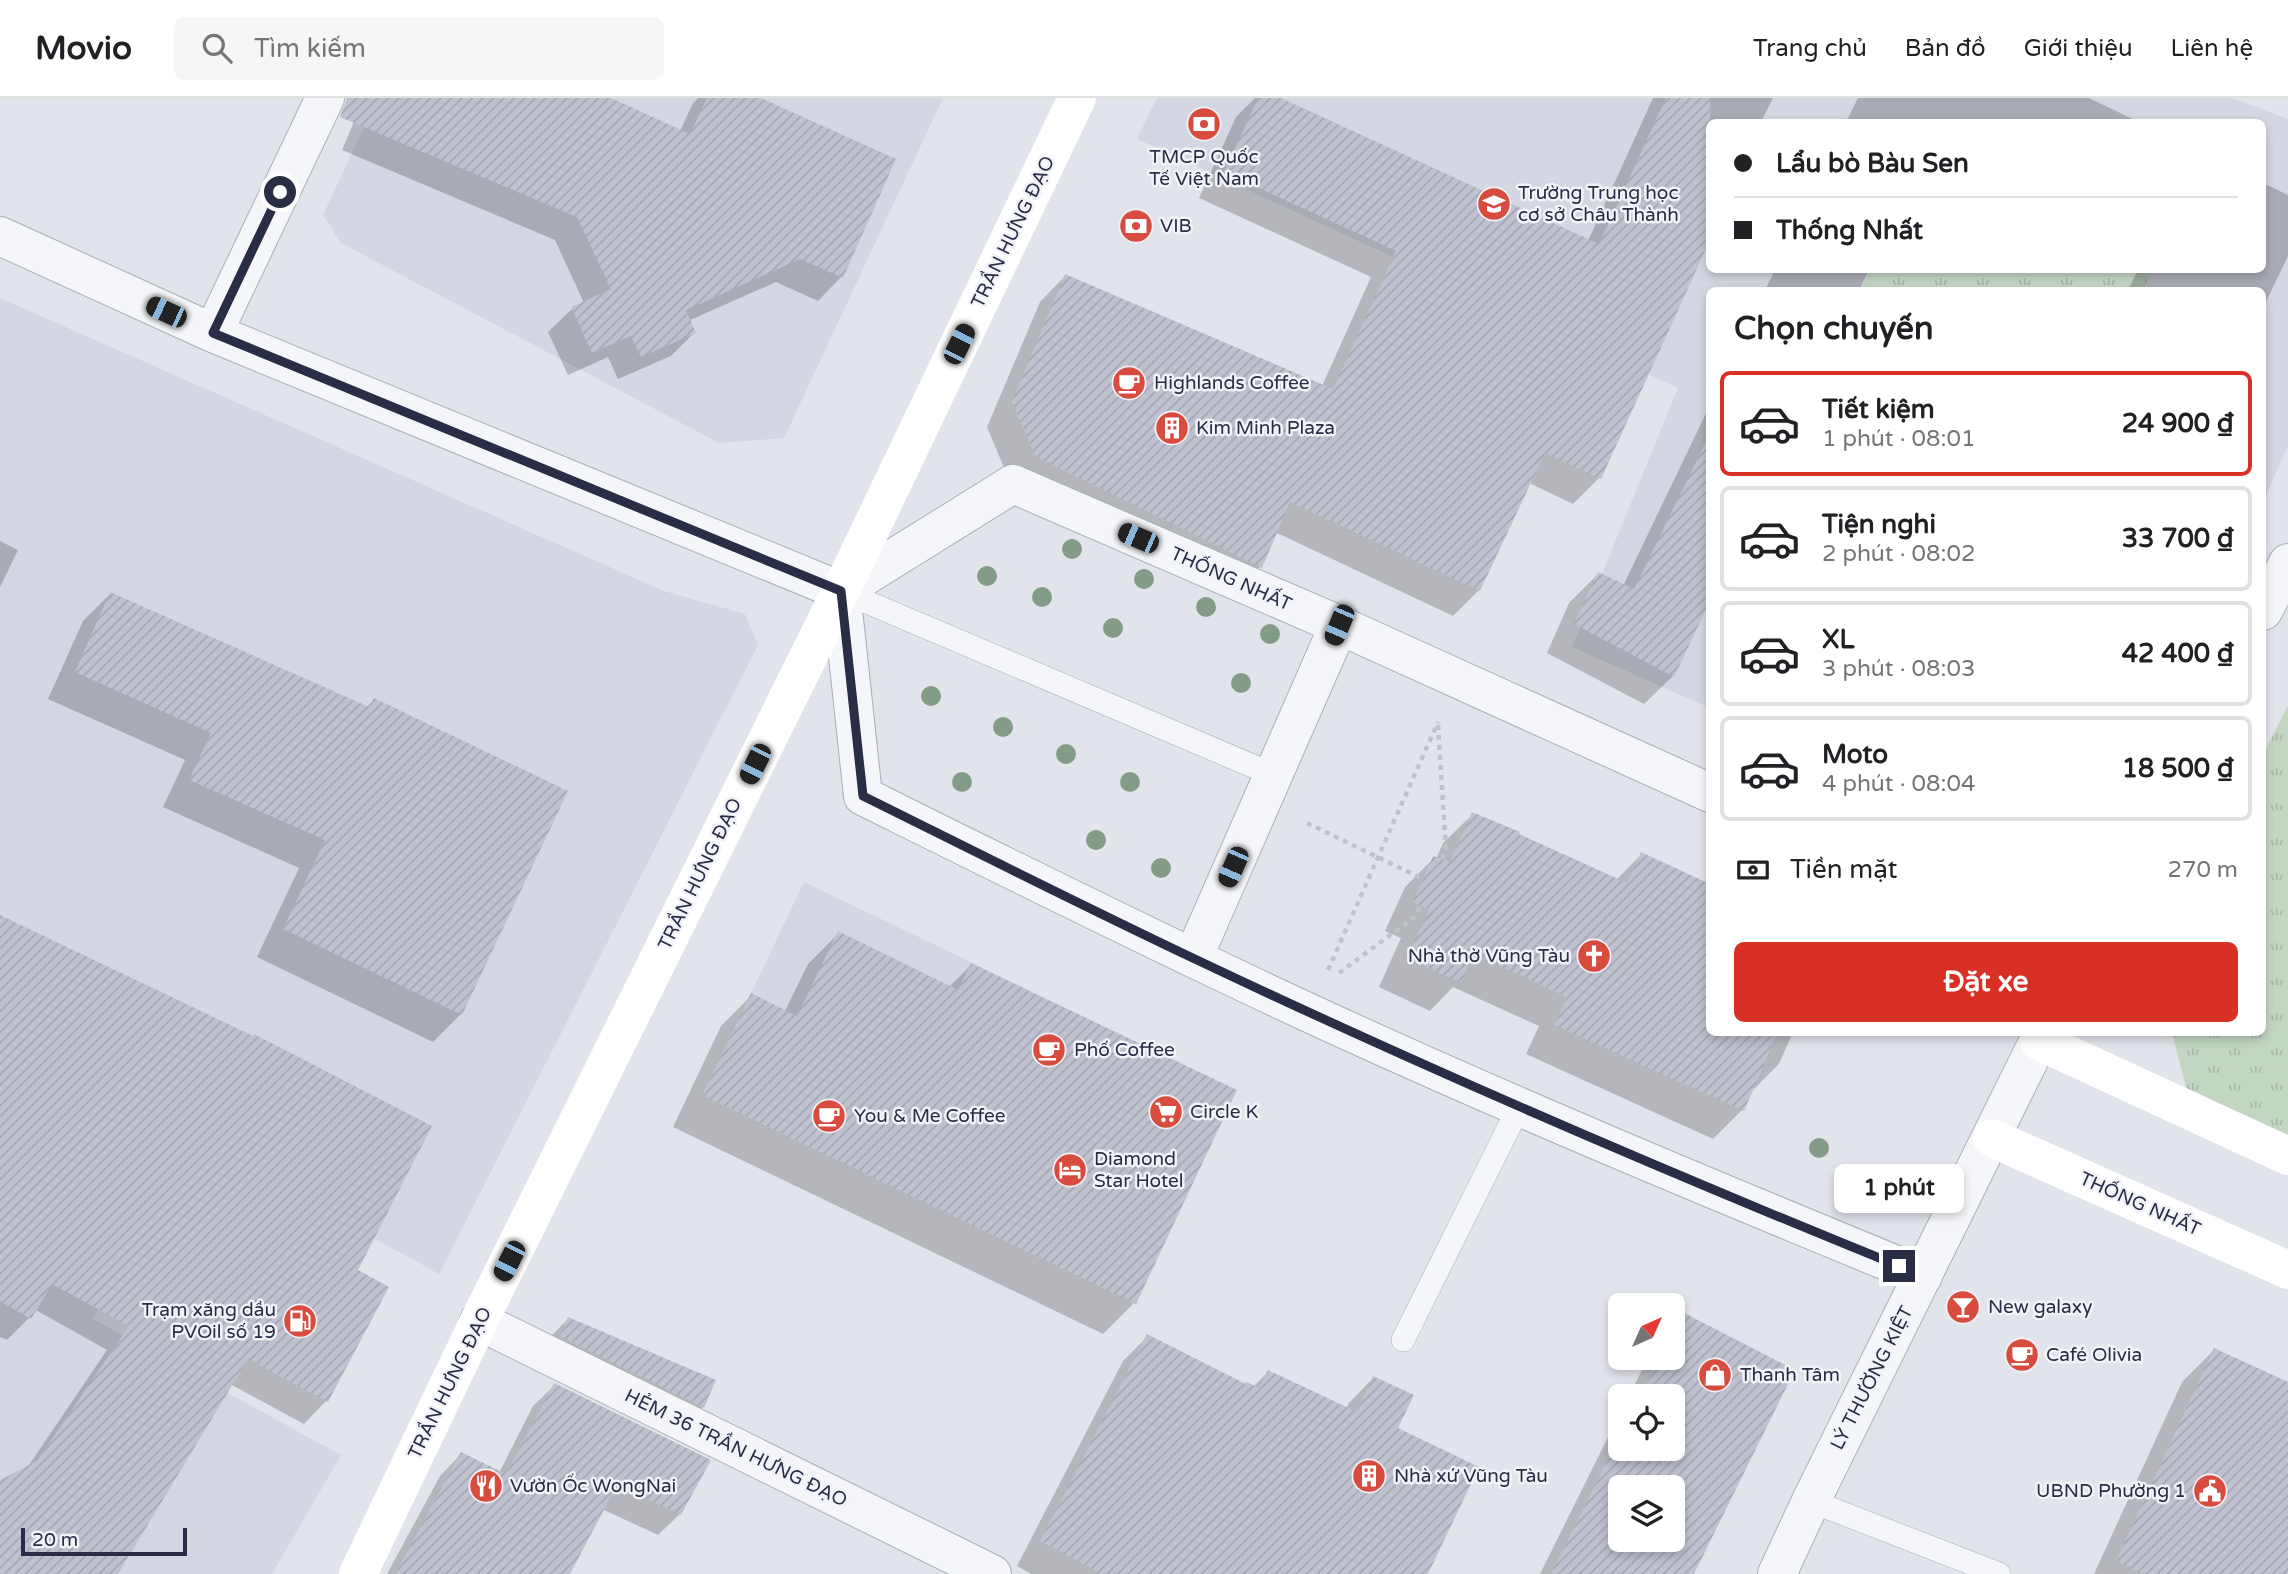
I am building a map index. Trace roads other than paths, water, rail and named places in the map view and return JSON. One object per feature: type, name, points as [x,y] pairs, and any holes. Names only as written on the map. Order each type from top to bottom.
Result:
[{"type":"main road","name":"TRẦN HƯNG ĐẠO","points":[[358,1574],[479,1321],[841,591],[1077,98]]},
{"type":"main road","points":[[2041,1037],[2288,1156]]},
{"type":"main road","name":"THỐNG NHẤT","points":[[1992,1138],[2288,1270]]},
{"type":"street","points":[[213,333],[325,98]]},
{"type":"street","points":[[0,236],[213,333],[841,591],[863,796],[1193,958],[1315,1000],[1520,1105],[1751,1206],[1923,1276]]},
{"type":"street","name":"THỐNG NHẤT","points":[[841,591],[1013,484],[1339,625],[1706,791]]},
{"type":"street","points":[[2266,605],[2288,563]]},
{"type":"street","points":[[1193,958],[1339,625]]},
{"type":"street","name":"LÝ THƯỜNG KIỆT","points":[[1777,1574],[2041,1037]]},
{"type":"street","name":"HẺM 36 TRẦN HƯNG ĐẠO","points":[[479,1321],[992,1574]]},
{"type":"lane","points":[[841,591],[1274,775]]},
{"type":"lane","points":[[1403,1340],[1520,1105]]},
{"type":"lane","points":[[1811,1501],[1999,1574]]},
{"type":"place","name":"TMCP Quốc Tế Việt Nam","points":[[1204,124]]},
{"type":"place","name":"Trường Trung học cơ sở Châu Thành","points":[[1494,204]]},
{"type":"place","name":"VIB","points":[[1136,226]]},
{"type":"place","name":"Highlands Coffee","points":[[1129,383]]},
{"type":"place","name":"Kim Minh Plaza","points":[[1172,428]]},
{"type":"place","name":"Nhà thờ Vũng Tàu","points":[[1594,956]]},
{"type":"place","name":"Phố Coffee","points":[[1049,1050]]},
{"type":"place","name":"Circle K","points":[[1166,1112]]},
{"type":"place","name":"You & Me Coffee","points":[[829,1116]]},
{"type":"place","name":"Diamond Star Hotel","points":[[1070,1170]]},
{"type":"place","name":"New galaxy","points":[[1963,1307]]},
{"type":"place","name":"Trạm xăng dầu PVOil số 19","points":[[300,1321]]},
{"type":"place","name":"Café Olivia","points":[[2022,1355]]},
{"type":"place","name":"Thanh Tâm","points":[[1715,1375]]},
{"type":"place","name":"Nhà xứ Vũng Tàu","points":[[1369,1476]]},
{"type":"place","name":"Vườn Ốc WongNai","points":[[486,1486]]},
{"type":"place","name":"UBND Phường 1","points":[[2210,1491]]}]
